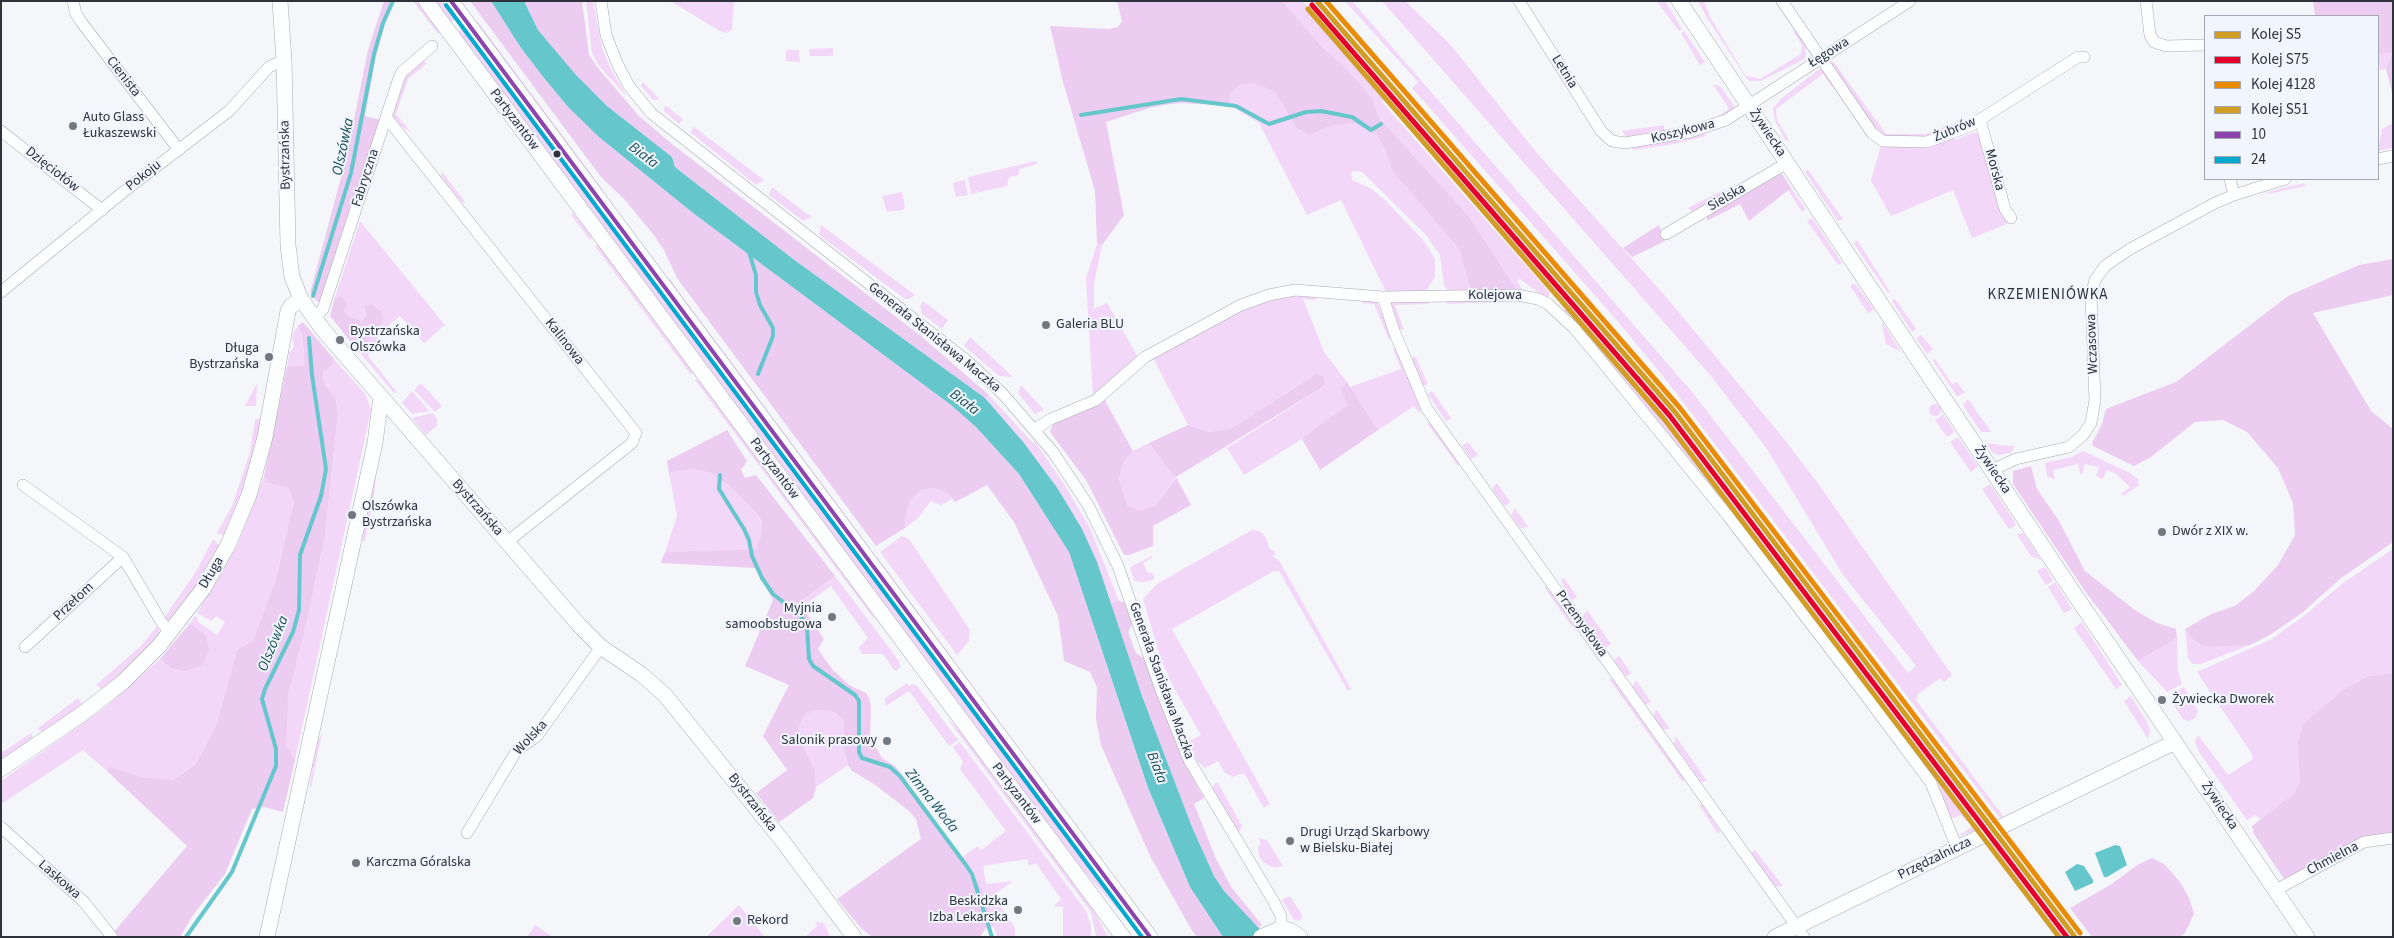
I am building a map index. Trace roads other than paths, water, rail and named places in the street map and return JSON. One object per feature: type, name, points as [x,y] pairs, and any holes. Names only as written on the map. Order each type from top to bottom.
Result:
[{"type":"main road","name":"Bystrzańska","points":[[280,1],[284,60],[288,245],[292,277],[300,299],[314,319],[579,625],[601,647],[641,674],[665,695],[781,839],[854,937]]},
{"type":"main road","name":"Partyzantów","points":[[426,1],[1123,937]]},
{"type":"main road","name":"Partyzantów","points":[[451,1],[1150,937]]},
{"type":"main road","name":"Żywiecka","points":[[1680,1],[1992,470],[2307,937]]},
{"type":"main road","name":"Długa","points":[[1,769],[102,699],[146,660],[170,633],[216,569],[243,510],[265,437],[288,311],[300,299]]},
{"type":"main road","points":[[267,937],[375,443],[381,397]]},
{"type":"main road","name":"Przędzalnicza","points":[[1775,937],[1801,931],[1957,848],[2175,742]]},
{"type":"main road","points":[[1101,906],[1114,937]]},
{"type":"main road","points":[[1270,933],[1290,930],[1300,937]]},
{"type":"street","name":"Cienista","points":[[73,1],[76,14],[82,23],[179,150]]},
{"type":"street","name":"Generała Stanisława Maczka","points":[[601,1],[606,36],[614,58],[629,86],[651,113],[952,348],[991,382],[1035,429],[1078,487],[1101,528],[1129,594],[1162,690],[1189,760],[1278,909],[1270,933]]},
{"type":"street","name":"Letnia","points":[[1519,1],[1601,131],[1612,141]]},
{"type":"street","name":"Żubrów","points":[[1782,1],[1872,134],[1883,141],[1927,142],[1980,120],[2078,57],[2084,57]]},
{"type":"street","name":"Łęgowa","points":[[1749,105],[1910,1]]},
{"type":"street","points":[[2146,1],[2150,35],[2154,42],[2166,46],[2204,45]]},
{"type":"street","name":"Fabryczna","points":[[314,319],[322,309],[402,72],[432,46]]},
{"type":"street","name":"Pokoju","points":[[1,292],[229,111],[269,67],[284,60]]},
{"type":"street","name":"Koszykowa","points":[[1612,141],[1635,143],[1690,132],[1726,120],[1749,105]]},
{"type":"street","name":"Kalinowa","points":[[386,117],[636,433],[632,444],[507,542]]},
{"type":"street","name":"Morska","points":[[1980,120],[2005,209],[2011,218]]},
{"type":"street","name":"Dzięciołów","points":[[1,131],[102,210]]},
{"type":"street","points":[[2379,159],[2393,156]]},
{"type":"street","name":"Sielska","points":[[1666,234],[1787,162]]},
{"type":"street","points":[[2230,180],[2234,194]]},
{"type":"street","name":"Wczasowa","points":[[1992,470],[2016,459],[2069,446],[2084,435],[2091,423],[2095,400],[2091,296],[2095,280],[2105,266],[2158,234],[2234,194],[2282,180]]},
{"type":"street","name":"Kolejowa","points":[[1035,429],[1051,419],[1096,400],[1145,357],[1253,300],[1282,291],[1295,290],[1383,297],[1529,296],[1548,304],[1562,316],[1618,380],[1728,516],[1918,765],[1935,793],[1957,848]]},
{"type":"street","name":"Przemysłowa","points":[[1383,297],[1394,331],[1427,409],[1801,931]]},
{"type":"street","points":[[23,486],[123,557],[162,623],[170,633]]},
{"type":"street","name":"Przełom","points":[[25,647],[123,557]]},
{"type":"street","name":"Wolska","points":[[467,833],[517,750],[537,736],[601,647]]},
{"type":"street","name":"Laskowa","points":[[1,827],[84,902],[112,937]]},
{"type":"street","name":"Chmielna","points":[[2276,890],[2364,842],[2393,838]]},
{"type":"water","name":"Biała","points":[[491,1],[524,1],[538,30],[576,75],[607,106],[672,157],[675,167],[793,259],[985,398],[1024,443],[1058,489],[1082,529],[1097,562],[1142,696],[1192,827],[1214,876],[1224,891],[1267,937],[1223,937],[1190,887],[1148,788],[1069,552],[1019,474],[976,427],[951,405],[693,213],[599,137],[569,108],[544,78],[521,48]]},
{"type":"water","points":[[2115,845],[2120,846],[2127,865],[2104,877],[2095,853]]},
{"type":"water","points":[[2077,864],[2084,866],[2093,883],[2075,891],[2065,872]]},
{"type":"waterway","name":"Olszówka","points":[[313,296],[351,173],[374,54],[383,23],[393,1]]},
{"type":"waterway","points":[[1081,115],[1181,99],[1236,106],[1269,124],[1306,112],[1321,111],[1352,117],[1371,130],[1381,124]]},
{"type":"waterway","name":"Zimna Woda","points":[[749,252],[756,275],[756,292],[760,305],[773,328],[773,336],[758,374]]},
{"type":"waterway","name":"Olszówka","points":[[186,937],[232,872],[276,766],[276,749],[262,699],[293,632],[299,610],[300,555],[321,496],[326,469],[312,375],[309,338]]},
{"type":"waterway","name":"Zimna Woda","points":[[720,475],[719,489],[744,529],[749,540],[752,556],[762,578],[773,594],[801,616],[807,627],[809,659],[813,666],[855,695],[859,701],[859,752],[862,758],[890,767],[900,776],[966,865],[972,874],[992,937]]},
{"type":"rail line","name":"S5","points":[[1317,1],[1675,412],[2075,937]]},
{"type":"rail line","name":"4128","points":[[1326,1],[1680,408],[2080,933]]},
{"type":"rail line","name":"S75","points":[[1312,5],[1670,416],[2067,937]]},
{"type":"rail line","name":"S51","points":[[1308,9],[1665,420],[2059,937]]},
{"type":"place","name":"Auto Glass Łukaszewski","points":[[73,126]]},
{"type":"place","name":"Galeria BLU","points":[[1046,325]]},
{"type":"place","name":"Bystrzańska Olszówka","points":[[340,340]]},
{"type":"place","name":"Długa Bystrzańska","points":[[269,357]]},
{"type":"place","name":"Olszówka Bystrzańska","points":[[352,515]]},
{"type":"place","name":"Dwór z XIX w.","points":[[2162,532]]},
{"type":"place","name":"Myjnia samoobsługowa","points":[[832,617]]},
{"type":"place","name":"Żywiecka Dworek","points":[[2162,700]]},
{"type":"place","name":"Salonik prasowy","points":[[887,741]]},
{"type":"place","name":"Drugi Urząd Skarbowy w Bielsku-Białej","points":[[1290,841]]},
{"type":"place","name":"Karczma Góralska","points":[[356,863]]},
{"type":"place","name":"Beskidzka Izba Lekarska","points":[[1018,910]]},
{"type":"place","name":"Rekord","points":[[737,921]]},
{"type":"district","name":"KRZEMIENIÓWKA","points":[[2048,296]]}]
